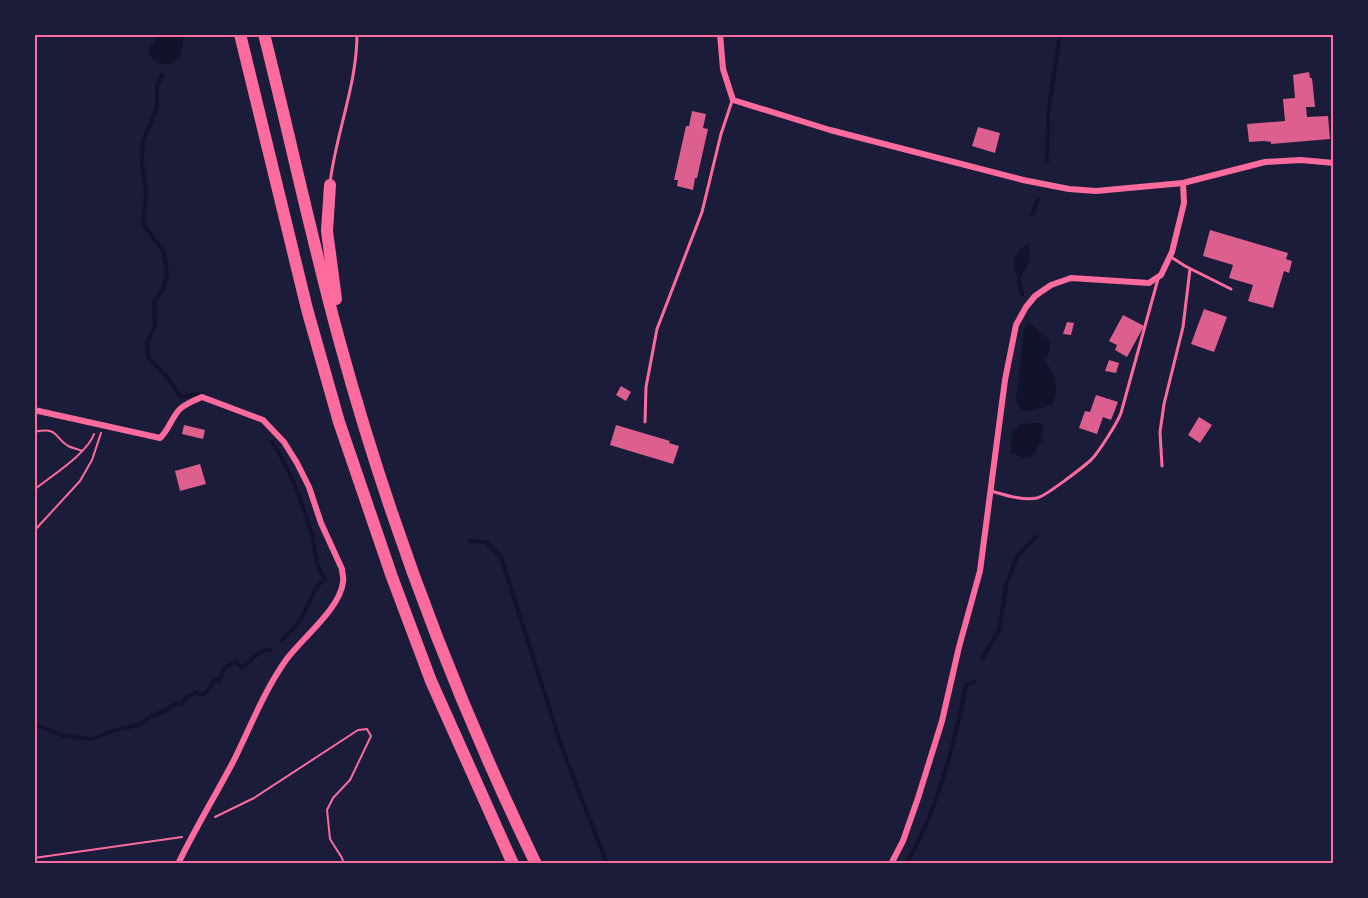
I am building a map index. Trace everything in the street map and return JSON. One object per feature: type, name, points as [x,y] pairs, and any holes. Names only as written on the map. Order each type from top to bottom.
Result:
[{"type":"highway","points":[[240,34],[307,309],[339,422],[392,578],[431,681],[513,864]]},
{"type":"highway","points":[[264,34],[340,342],[392,513],[425,604],[504,797],[536,864]]},
{"type":"highway","points":[[330,185],[327,231],[340,342]]},
{"type":"street","points":[[720,34],[723,69],[733,100],[830,130],[1023,180],[1069,189],[1096,191],[1183,183],[1265,162],[1301,160],[1334,163]]},
{"type":"street","points":[[891,864],[914,809],[942,721],[959,647],[981,571],[1005,380],[1016,326],[1035,296],[1052,285],[1071,278],[1149,283],[1161,275],[1170,256],[1184,203],[1183,183]]},
{"type":"street","points":[[34,410],[160,438],[170,427],[181,408],[202,397],[262,420],[284,442],[297,463],[342,569],[343,582],[330,609],[285,661],[269,687],[232,763],[178,864]]},
{"type":"lane","points":[[330,185],[334,153],[357,59],[357,34]]},
{"type":"lane","points":[[645,422],[646,387],[657,329],[702,212],[721,134],[733,100]]},
{"type":"lane","points":[[1170,256],[1190,269],[1231,289]]},
{"type":"lane","points":[[1161,466],[1160,432],[1164,404],[1183,327],[1190,269]]},
{"type":"lane","points":[[991,491],[1021,498],[1041,497],[1091,460],[1121,413],[1158,277]]},
{"type":"path","points":[[34,490],[82,451],[101,424]]},
{"type":"path","points":[[34,531],[80,482],[92,460],[101,424]]},
{"type":"path","points":[[34,432],[46,430],[55,432],[67,445],[82,451]]},
{"type":"path","points":[[198,823],[254,798],[358,730],[367,729],[371,735],[350,780],[333,798],[327,810],[330,839],[344,864]]},
{"type":"path","points":[[34,858],[148,840],[191,836]]},
{"type":"shaded area","points":[[159,34],[184,35],[181,55],[170,65],[157,63],[148,54]]},
{"type":"shaded area","points":[[1028,244],[1030,260],[1019,281],[1014,260],[1018,251]]},
{"type":"shaded area","points":[[1029,323],[1048,338],[1050,350],[1044,360],[1053,375],[1056,393],[1052,405],[1029,411],[1021,410],[1016,401],[1024,330]]},
{"type":"shaded area","points":[[1039,423],[1043,426],[1042,441],[1032,456],[1024,458],[1011,453],[1012,432],[1019,424]]},
{"type":"building","points":[[1309,72],[1312,78],[1315,107],[1306,107],[1307,117],[1328,116],[1330,139],[1271,144],[1271,142],[1264,141],[1249,142],[1247,124],[1285,121],[1283,99],[1295,98],[1293,75]]},
{"type":"building","points":[[692,111],[706,114],[703,128],[708,129],[693,190],[677,186],[678,180],[674,180],[686,126],[689,126]]},
{"type":"building","points":[[978,127],[1000,133],[995,153],[972,146]]},
{"type":"building","points":[[1210,230],[1288,253],[1286,259],[1292,261],[1289,273],[1284,271],[1273,308],[1248,301],[1253,285],[1229,278],[1233,265],[1203,256]]},
{"type":"building","points":[[1204,309],[1227,317],[1214,352],[1191,344]]},
{"type":"building","points":[[1123,315],[1144,326],[1127,357],[1115,350],[1117,345],[1109,341]]},
{"type":"building","points":[[1067,322],[1074,323],[1071,335],[1063,334]]},
{"type":"building","points":[[1109,360],[1119,363],[1116,373],[1105,371]]},
{"type":"building","points":[[621,386],[631,392],[626,401],[616,395]]},
{"type":"building","points":[[1096,395],[1118,402],[1111,420],[1103,417],[1097,434],[1079,428],[1085,411],[1090,412]]},
{"type":"building","points":[[1199,417],[1212,425],[1200,443],[1188,435]]},
{"type":"building","points":[[184,425],[205,430],[203,439],[182,434]]},
{"type":"building","points":[[616,425],[670,441],[669,443],[679,446],[673,464],[610,445]]},
{"type":"building","points":[[200,464],[206,484],[180,491],[175,471]]},
{"type":"waterway","points":[[1047,162],[1048,114],[1060,34]]},
{"type":"waterway","points":[[162,75],[157,86],[157,108],[143,141],[142,161],[146,192],[143,224],[164,252],[167,275],[164,287],[154,302],[155,326],[147,343],[148,357],[167,377],[181,397],[196,394],[203,396]]},
{"type":"waterway","points":[[1032,215],[1038,199]]},
{"type":"waterway","points":[[1019,281],[1022,295]]},
{"type":"waterway","points":[[272,442],[299,496],[311,531],[317,562],[325,579],[315,590],[297,623],[281,641]]},
{"type":"waterway","points":[[982,659],[999,630],[1006,586],[1017,556],[1037,536]]},
{"type":"waterway","points":[[469,541],[486,542],[501,557],[561,745],[607,864]]},
{"type":"waterway","points":[[34,724],[64,736],[91,739],[141,724],[173,705],[182,704],[187,696],[197,692],[201,695],[207,692],[214,680],[219,681],[225,667],[236,662],[242,668],[258,654],[270,650]]},
{"type":"waterway","points":[[906,864],[926,823],[943,777],[966,685],[974,682]]}]
